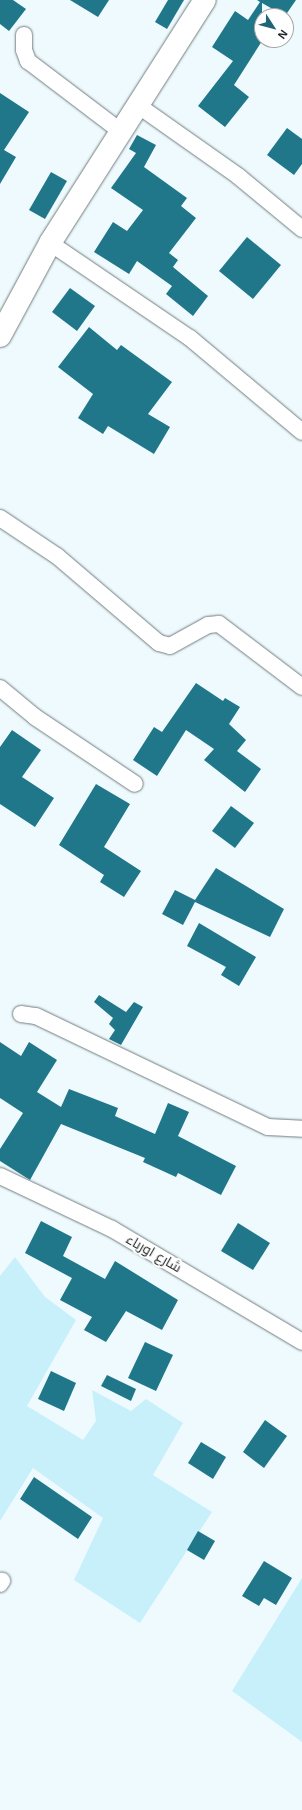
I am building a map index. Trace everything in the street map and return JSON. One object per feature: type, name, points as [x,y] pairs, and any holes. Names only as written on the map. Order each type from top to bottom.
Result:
[{"type":"street","points":[[0,336],[50,243],[119,130],[205,0]]},
{"type":"street","points":[[24,35],[24,50],[28,61],[119,130]]},
{"type":"street","points":[[136,104],[238,176],[302,229]]},
{"type":"street","points":[[50,243],[190,338],[302,432]]},
{"type":"street","points":[[0,518],[57,556],[159,643],[170,646],[208,625],[219,624],[302,687]]},
{"type":"street","points":[[0,688],[35,716],[135,784]]},
{"type":"street","points":[[21,1014],[36,1016],[268,1127],[302,1129]]},
{"type":"street","name":"شارع اورباء","points":[[0,1176],[112,1229],[302,1342]]},
{"type":"shaded area","points":[[15,1257],[45,1297],[76,1320],[27,1406],[83,1440],[96,1421],[92,1390],[131,1411],[146,1399],[183,1423],[153,1475],[212,1512],[140,1623],[74,1580],[103,1518],[33,1468],[0,1521],[0,1276]]},
{"type":"shaded area","points":[[302,1578],[302,1742],[232,1691]]},
{"type":"building","points":[[0,0],[13,0],[26,9],[9,31],[0,24]]},
{"type":"building","points":[[70,0],[109,0],[98,17]]},
{"type":"building","points":[[168,0],[184,0],[167,29],[155,22]]},
{"type":"building","points":[[257,0],[296,0],[290,8],[271,8],[262,3],[262,8],[256,8],[260,2]]},
{"type":"building","points":[[235,11],[248,20],[254,11],[254,48],[258,48],[234,85],[249,97],[225,127],[198,106],[233,61],[212,47]]},
{"type":"building","points":[[0,93],[29,112],[4,150],[16,157],[0,184]]},
{"type":"building","points":[[287,128],[302,139],[302,164],[294,175],[267,155]]},
{"type":"building","points":[[137,135],[156,145],[144,167],[187,198],[181,206],[196,218],[169,253],[178,260],[173,267],[208,296],[193,316],[166,294],[172,286],[137,261],[129,274],[94,252],[113,222],[127,231],[143,210],[111,188],[136,153],[129,149]]},
{"type":"building","points":[[51,172],[67,181],[45,219],[29,210]]},
{"type":"building","points":[[247,237],[281,265],[253,299],[219,271]]},
{"type":"building","points":[[70,288],[95,306],[77,331],[52,312]]},
{"type":"building","points":[[89,327],[117,350],[121,345],[172,382],[148,414],[170,427],[154,454],[108,426],[103,434],[78,418],[93,394],[58,367]]},
{"type":"building","points":[[196,683],[223,701],[225,698],[240,707],[229,724],[246,740],[237,751],[261,769],[245,792],[204,760],[214,749],[186,730],[157,776],[133,760],[154,727],[162,732]]},
{"type":"building","points":[[12,730],[41,750],[22,777],[54,798],[35,827],[0,804],[0,747]]},
{"type":"building","points":[[96,784],[130,804],[104,847],[141,871],[124,897],[100,882],[104,875],[59,845]]},
{"type":"building","points":[[231,806],[254,823],[235,848],[212,831]]},
{"type":"building","points":[[216,868],[284,909],[270,937],[195,902],[183,925],[162,914],[175,890],[195,900]]},
{"type":"building","points":[[199,923],[256,957],[239,986],[221,975],[226,967],[187,946]]},
{"type":"building","points":[[99,995],[126,1012],[134,1002],[143,1007],[121,1045],[109,1039],[115,1030],[109,1024],[113,1018],[94,1002]]},
{"type":"building","points":[[0,1042],[21,1056],[29,1042],[57,1060],[37,1092],[61,1107],[69,1089],[118,1108],[115,1116],[155,1134],[168,1103],[189,1112],[178,1136],[236,1166],[221,1195],[178,1173],[176,1177],[143,1162],[145,1158],[61,1124],[30,1180],[0,1161],[0,1149],[23,1113],[0,1098]]},
{"type":"building","points":[[41,1221],[72,1237],[63,1256],[105,1279],[115,1261],[178,1300],[162,1330],[126,1311],[106,1342],[84,1330],[92,1317],[60,1300],[72,1278],[25,1253]]},
{"type":"building","points":[[238,1223],[270,1243],[253,1270],[221,1251]]},
{"type":"building","points":[[145,1342],[173,1355],[156,1391],[128,1378]]},
{"type":"building","points":[[51,1371],[76,1383],[64,1411],[38,1399]]},
{"type":"building","points":[[107,1375],[136,1389],[131,1401],[101,1386]]},
{"type":"building","points":[[265,1420],[287,1436],[264,1468],[243,1452]]},
{"type":"building","points":[[201,1442],[226,1457],[213,1479],[188,1463]]},
{"type":"building","points":[[34,1477],[92,1517],[78,1539],[20,1499]]},
{"type":"building","points":[[198,1531],[215,1541],[204,1560],[187,1550]]},
{"type":"building","points":[[264,1561],[292,1578],[276,1605],[264,1598],[259,1606],[242,1596]]}]
